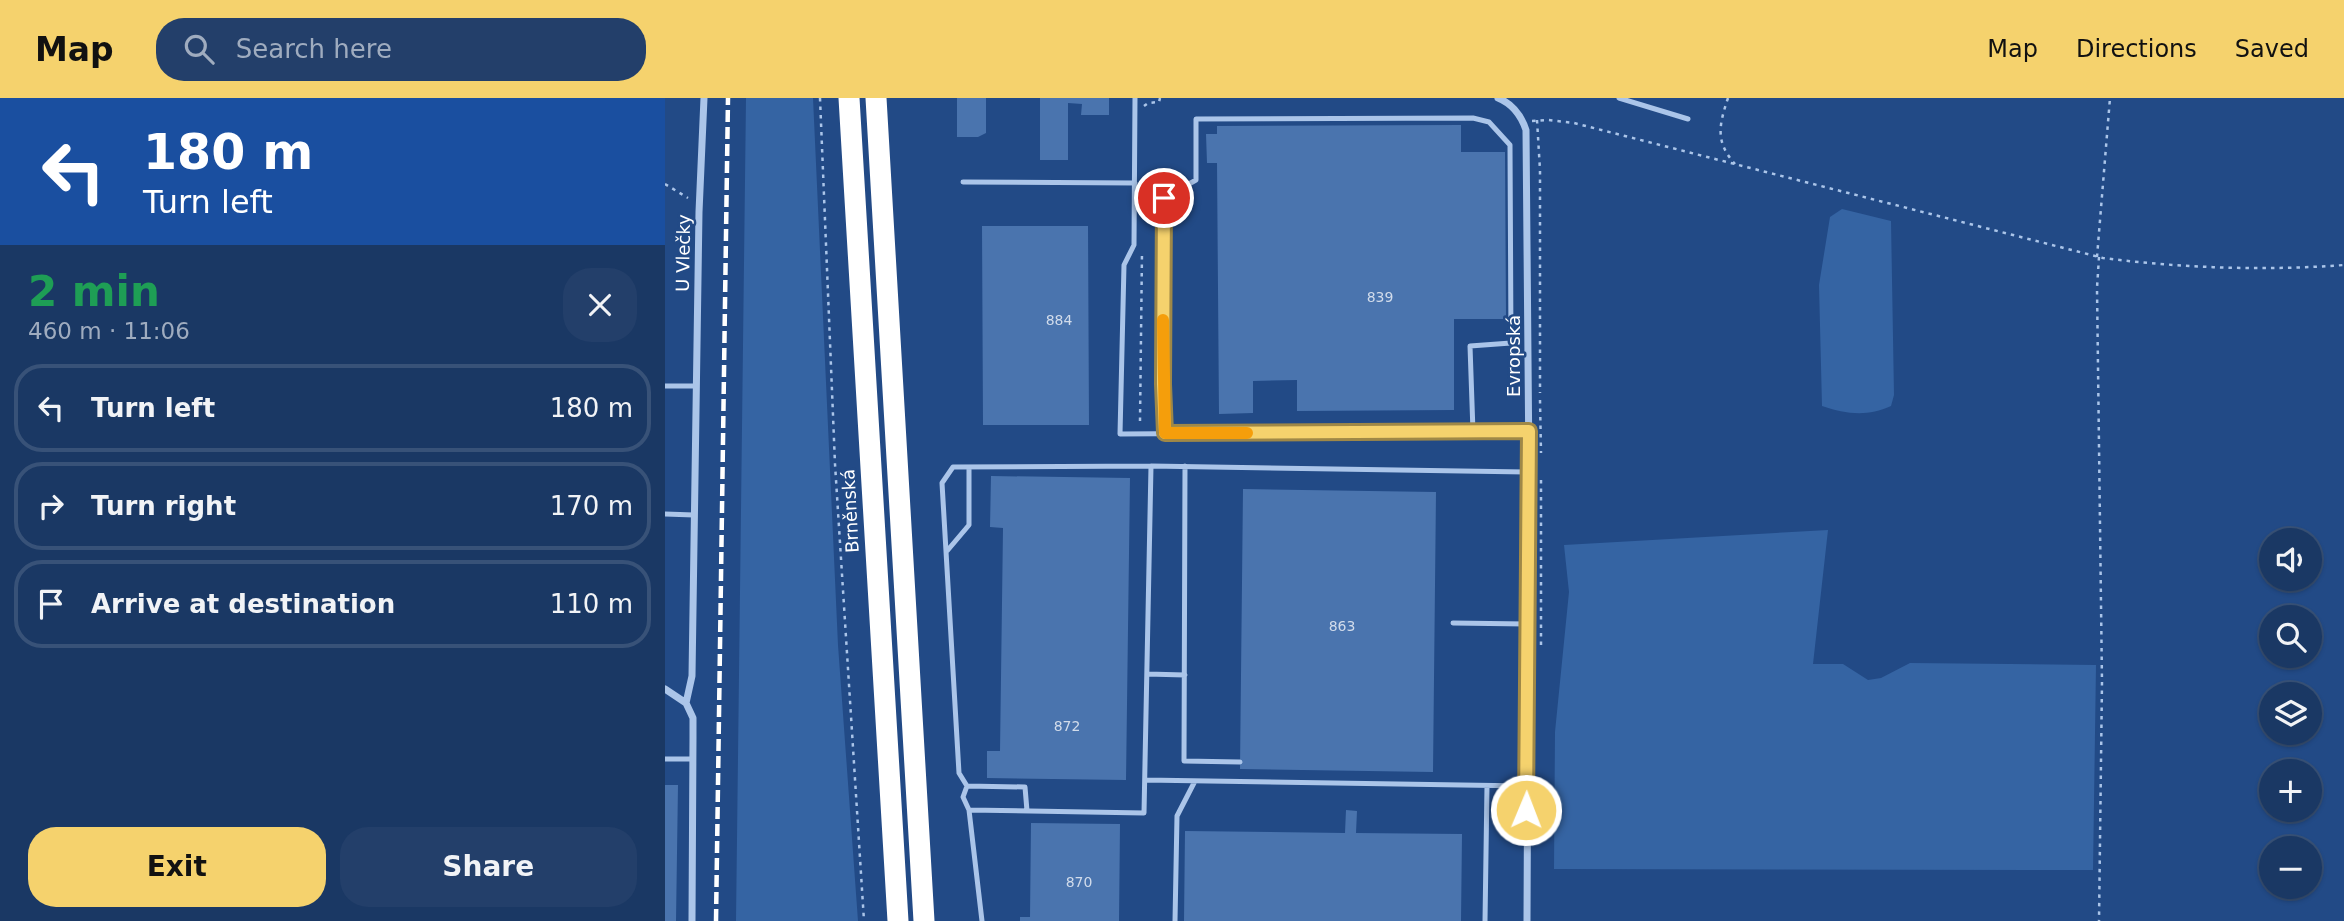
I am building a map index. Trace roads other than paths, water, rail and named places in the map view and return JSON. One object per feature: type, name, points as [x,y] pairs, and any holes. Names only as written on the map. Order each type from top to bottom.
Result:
[{"type":"highway","name":"Brněnská","points":[[849,98],[898,921]]},
{"type":"highway","points":[[876,98],[924,921]]},
{"type":"street","name":"U Vlečky","points":[[692,921],[692,718],[686,703],[692,676],[699,212],[704,98]]},
{"type":"street","name":"Evropská","points":[[1497,98],[1507,102],[1523,121],[1527,142],[1527,921]]},
{"type":"street","points":[[665,689],[686,703]]},
{"type":"lane","points":[[1135,98],[1134,244],[1124,265],[1120,434],[1529,431]]},
{"type":"lane","points":[[1619,98],[1688,119]]},
{"type":"lane","points":[[1165,433],[1164,198],[1196,180],[1196,119],[1473,118],[1489,122],[1510,145],[1511,343],[1470,346],[1473,432]]},
{"type":"lane","points":[[963,182],[1135,183]]},
{"type":"lane","points":[[665,386],[696,386]]},
{"type":"lane","points":[[969,810],[1144,813],[1151,466]]},
{"type":"lane","points":[[967,786],[959,773],[942,483],[953,467],[1185,466],[1529,472]]},
{"type":"lane","points":[[1185,466],[1184,761],[1240,762]]},
{"type":"lane","points":[[946,552],[968,525],[969,467]]},
{"type":"lane","points":[[665,514],[694,515]]},
{"type":"lane","points":[[1453,623],[1528,624]]},
{"type":"lane","points":[[1147,674],[1185,675]]},
{"type":"lane","points":[[665,758],[693,759]]},
{"type":"lane","points":[[1145,780],[1527,786]]},
{"type":"lane","points":[[1175,921],[1177,816],[1195,781]]},
{"type":"lane","points":[[967,786],[963,797],[969,810],[982,921]]},
{"type":"lane","points":[[967,786],[1025,788],[1027,811]]},
{"type":"lane","points":[[1485,921],[1487,786]]},
{"type":"railway","points":[[716,921],[728,98]]}]
